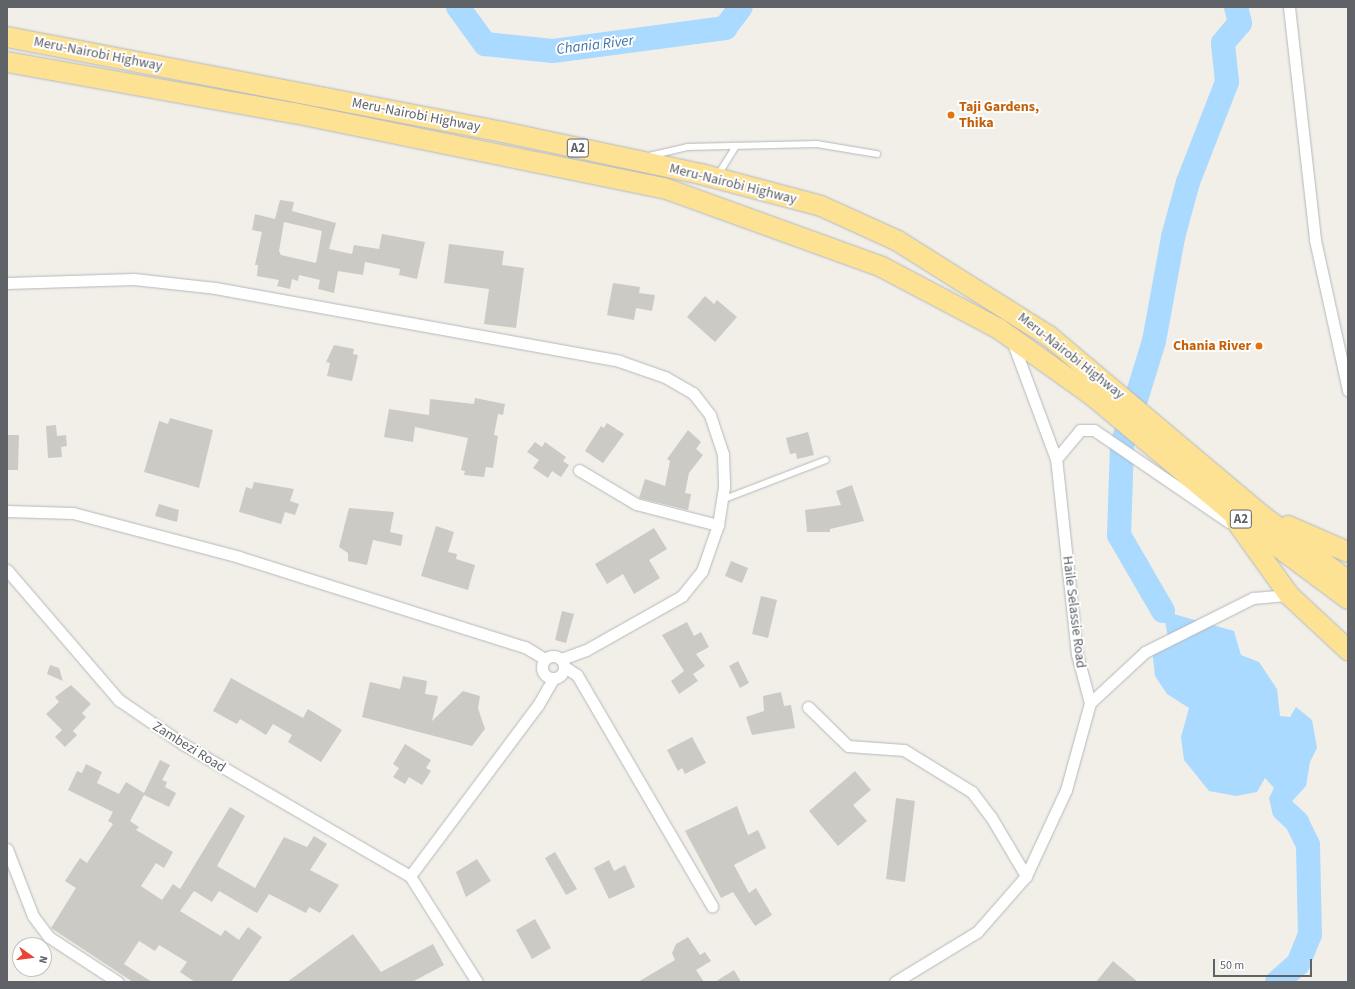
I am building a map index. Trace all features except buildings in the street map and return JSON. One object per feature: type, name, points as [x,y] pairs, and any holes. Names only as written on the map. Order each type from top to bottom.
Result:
[{"type":"highway","name":"Meru-Nairobi Highway","points":[[7,37],[637,161],[717,178],[821,206],[898,242],[1049,336],[1098,388],[1146,427],[1348,580]]},
{"type":"highway","name":"Meru-Nairobi Highway","points":[[7,62],[294,113],[664,188],[882,266],[944,297],[1012,340],[1098,388]]},
{"type":"highway","name":"Meru-Nairobi Highway","points":[[1146,427],[1230,512],[1348,599]]},
{"type":"highway","points":[[1230,512],[1289,595],[1348,650]]},
{"type":"highway","points":[[1259,513],[1348,552]]},
{"type":"street","points":[[1289,7],[1315,240],[1348,390]]},
{"type":"street","points":[[7,283],[134,279],[215,288],[619,361],[665,377],[693,393],[710,415],[724,454],[722,500],[718,525],[702,571],[682,596],[563,663]]},
{"type":"street","name":"Haile Selassie Road","points":[[1012,340],[1056,459],[1077,654],[1090,703]]},
{"type":"street","points":[[1056,459],[1080,430],[1099,433],[1133,458],[1242,530]]},
{"type":"street","points":[[580,470],[636,504],[718,525]]},
{"type":"street","points":[[7,511],[73,513],[239,557],[525,647],[545,659]]},
{"type":"street","name":"Zambezi Road","points":[[7,570],[120,700],[182,744],[410,876]]},
{"type":"street","points":[[895,982],[977,932],[1010,899],[1026,876],[1066,790],[1090,703],[1145,652],[1220,616],[1253,598],[1289,595]]},
{"type":"street","points":[[545,659],[553,656],[577,675],[712,906]]},
{"type":"street","points":[[545,659],[543,672],[553,678]]},
{"type":"street","points":[[477,982],[410,876],[538,706],[553,678],[561,675],[563,663]]},
{"type":"street","points":[[808,708],[848,746],[904,750],[972,792],[991,817],[1026,876]]},
{"type":"street","points":[[7,849],[33,916],[50,937],[118,982]]},
{"type":"lane","points":[[637,161],[668,150],[736,146],[817,144],[877,154]]},
{"type":"lane","points":[[717,178],[723,162],[736,146]]},
{"type":"lane","points":[[722,500],[826,460]]},
{"type":"water","points":[[1163,611],[1234,631],[1241,655],[1259,662],[1277,689],[1280,716],[1290,717],[1296,707],[1312,720],[1317,748],[1310,762],[1306,786],[1284,810],[1272,811],[1269,798],[1274,788],[1265,778],[1257,792],[1236,796],[1209,791],[1184,760],[1181,737],[1189,708],[1167,694],[1155,676],[1152,649],[1168,637]]},
{"type":"waterway","name":"Chania River","points":[[458,7],[485,44],[553,51],[725,28],[741,7]]},
{"type":"waterway","name":"Chania River","points":[[1163,611],[1119,535],[1122,445],[1154,341],[1173,237],[1188,182],[1227,82],[1223,43],[1240,23],[1236,7]]},
{"type":"waterway","points":[[1277,982],[1298,964],[1310,935],[1308,845],[1297,822],[1284,810]]},
{"type":"place","name":"Taji Gardens, Thika","points":[[951,115]]},
{"type":"place","name":"Chania River","points":[[1259,346]]}]
